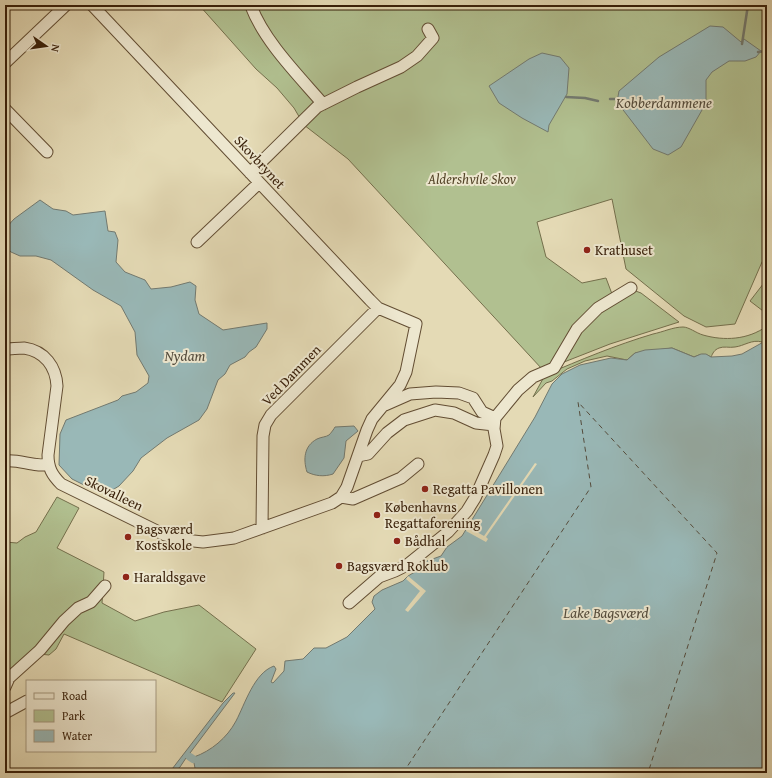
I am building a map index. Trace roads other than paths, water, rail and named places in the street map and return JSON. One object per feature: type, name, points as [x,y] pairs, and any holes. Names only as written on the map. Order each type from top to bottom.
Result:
[{"type":"street","points":[[5,63],[66,5]]},
{"type":"street","name":"Skovbrynet","points":[[92,5],[378,308],[416,324],[406,372],[400,385],[381,407]]},
{"type":"street","points":[[251,6],[256,19],[286,62],[323,104]]},
{"type":"street","points":[[250,173],[317,107],[356,87],[401,67],[417,56],[433,38],[428,29]]},
{"type":"street","points":[[5,109],[46,152]]},
{"type":"street","points":[[197,242],[259,182]]},
{"type":"street","points":[[349,603],[379,577],[407,565],[448,532],[467,511],[475,498],[497,446],[494,429],[495,422],[518,390],[534,377],[554,368],[577,329],[598,308],[631,288]]},
{"type":"street","name":"Ved Dammen","points":[[262,528],[261,515],[265,425],[271,415],[378,308]]},
{"type":"street","points":[[5,349],[24,348],[33,350],[42,355],[48,360],[53,368],[57,386],[48,464],[40,466],[23,461],[5,461]]},
{"type":"street","points":[[418,464],[401,478],[353,500],[341,497],[347,487],[372,419],[381,407],[410,394],[436,392],[459,393],[473,398],[482,412],[495,422]]},
{"type":"street","points":[[435,410],[436,392]]},
{"type":"street","points":[[358,456],[368,454],[387,433],[404,420],[435,410],[454,413],[476,423],[495,422]]},
{"type":"street","name":"Skovalleen","points":[[48,464],[51,473],[61,484],[166,535],[184,540],[203,542],[234,538],[332,503],[341,497]]},
{"type":"street","points":[[5,687],[9,678],[40,650],[64,621],[78,608],[91,602],[106,586]]},
{"type":"street","points":[[5,713],[26,702]]},
{"type":"water","name":"Kobberdammene","points":[[710,26],[723,27],[741,42],[744,39],[761,51],[756,57],[745,61],[729,61],[712,72],[706,80],[706,102],[702,110],[681,147],[668,155],[653,149],[617,102],[619,91],[659,57]]},
{"type":"water","points":[[542,53],[560,57],[569,68],[567,94],[549,125],[548,132],[499,103],[489,86],[529,59]]},
{"type":"water","name":"Nydam","points":[[40,200],[53,209],[66,211],[73,215],[105,211],[108,231],[115,232],[118,240],[116,262],[125,272],[145,280],[151,289],[171,287],[190,282],[196,286],[195,300],[199,314],[223,330],[267,323],[267,329],[256,347],[245,357],[230,365],[225,374],[218,380],[207,409],[199,420],[167,438],[141,458],[133,471],[119,486],[109,492],[94,490],[72,479],[59,465],[60,434],[66,420],[118,400],[122,396],[136,392],[148,383],[149,376],[137,355],[135,332],[121,306],[93,290],[51,260],[36,256],[20,256],[11,252],[5,247],[5,229],[14,219]]},
{"type":"water","name":"Lake Bagsværd","points":[[767,340],[767,773],[196,773],[192,760],[194,757],[218,743],[228,733],[236,721],[251,690],[261,675],[274,666],[276,669],[271,682],[273,683],[284,671],[285,661],[303,659],[314,648],[326,648],[347,637],[375,609],[372,602],[374,596],[382,590],[403,581],[408,576],[420,569],[427,561],[441,556],[447,547],[462,536],[535,417],[552,384],[562,374],[580,365],[611,358],[627,360],[635,353],[645,350],[672,348],[694,357],[701,354],[706,354],[711,357],[732,356],[742,354]]},
{"type":"water","points":[[354,426],[358,431],[346,441],[344,458],[333,474],[320,476],[307,472],[305,458],[309,445],[319,438],[329,435],[335,427]]},
{"type":"water","points":[[233,693],[235,693],[190,753],[192,755],[189,759],[186,758],[180,767],[173,773],[169,773],[223,703]]},
{"type":"waterway","points":[[742,44],[748,5]]},
{"type":"waterway","points":[[758,52],[767,51]]},
{"type":"waterway","points":[[566,97],[585,98],[598,101]]},
{"type":"waterway","points":[[610,99],[619,99]]},
{"type":"place","name":"Krathuset","points":[[587,250]]},
{"type":"place","name":"Regatta Pavillonen","points":[[425,489]]},
{"type":"place","name":"Københavns Regattaforening","points":[[377,515]]},
{"type":"place","name":"Bagsværd Kostskole","points":[[128,537]]},
{"type":"place","name":"Bådhal","points":[[397,541]]},
{"type":"place","name":"Bagsværd Roklub","points":[[339,566]]},
{"type":"place","name":"Haraldsgave","points":[[126,577]]},
{"type":"park label","name":"Aldershvile Skov","points":[[472,179]]}]
